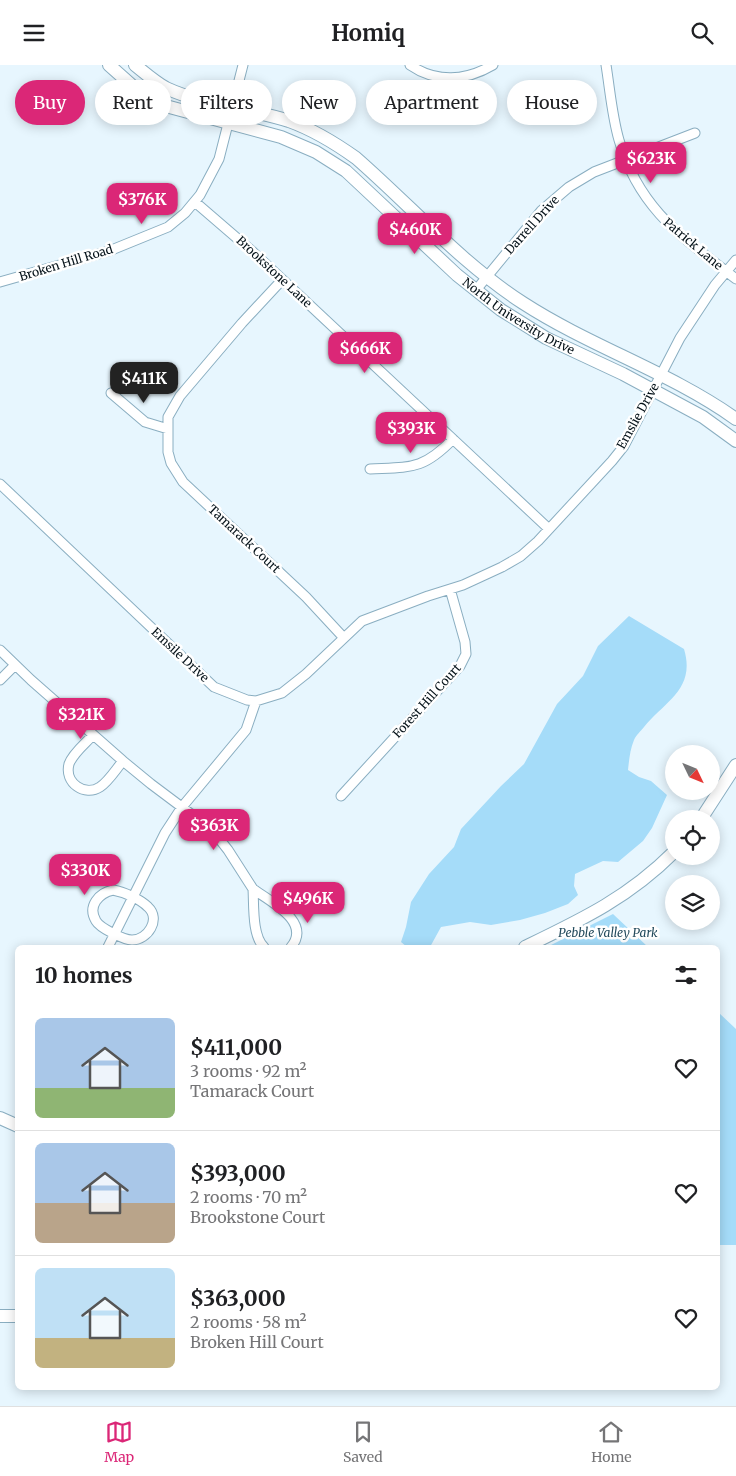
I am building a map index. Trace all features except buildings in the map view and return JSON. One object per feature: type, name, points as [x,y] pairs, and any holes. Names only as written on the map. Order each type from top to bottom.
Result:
[{"type":"street","name":"North University Drive","points":[[136,65],[153,80],[181,94]]},
{"type":"street","name":"Broken Hill Road","points":[[239,80],[243,65]]},
{"type":"street","points":[[410,65],[431,76],[448,78],[471,76],[493,65]]},
{"type":"street","name":"Patrick Lane","points":[[606,65],[616,128],[625,160],[640,190],[661,217],[682,237],[736,279]]},
{"type":"street","name":"North University Drive","points":[[113,66],[137,90],[162,105],[181,110]]},
{"type":"street","name":"North University Drive","points":[[272,117],[303,127],[336,143],[356,158],[487,277],[516,299],[550,320],[694,392],[736,419]]},
{"type":"street","name":"Broken Hill Road","points":[[0,282],[110,251],[168,227],[200,195],[217,163],[227,125]]},
{"type":"street","name":"North University Drive","points":[[235,125],[297,143],[328,159],[346,171],[429,249],[501,310],[546,338],[623,374],[703,417],[736,441]]},
{"type":"street","points":[[297,143],[303,127]]},
{"type":"street","name":"Darrell Drive","points":[[476,290],[541,211],[560,193],[594,172],[694,133]]},
{"type":"street","name":"Brookstone Lane","points":[[195,202],[226,227],[549,529]]},
{"type":"street","points":[[429,249],[440,235]]},
{"type":"street","name":"Emslie Drive","points":[[450,589],[502,567],[521,556],[549,529],[612,461],[624,446],[680,339],[701,305],[736,260]]},
{"type":"street","name":"Tamarack Court","points":[[282,280],[180,396],[168,417],[168,452],[183,483],[306,597],[344,638]]},
{"type":"street","points":[[111,393],[145,422],[168,429]]},
{"type":"street","points":[[370,469],[407,467],[420,464],[436,455],[453,439]]},
{"type":"street","name":"Emsile Drive","points":[[0,484],[214,687],[247,700],[256,701]]},
{"type":"street","points":[[109,945],[161,840],[182,807],[246,730],[256,701],[282,693],[306,674],[362,621],[450,589]]},
{"type":"street","name":"Forest Hill Court","points":[[340,796],[460,666],[466,654],[465,642],[450,589]]},
{"type":"street","points":[[0,650],[123,761],[217,836],[253,889],[296,924],[297,937],[292,945]]},
{"type":"street","points":[[0,680],[15,665]]},
{"type":"street","points":[[94,735],[70,761],[69,775],[75,785],[82,790],[91,790],[99,787],[123,761]]},
{"type":"street","points":[[707,810],[736,765]]},
{"type":"street","points":[[529,945],[610,904],[642,882],[665,860]]},
{"type":"street","points":[[253,889],[258,939],[262,945]]},
{"type":"street","points":[[113,890],[132,897],[150,909],[153,921],[151,929],[142,938],[129,940],[102,927],[95,920],[93,910],[96,901],[104,892],[113,890]]},
{"type":"street","points":[[0,1118],[15,1125]]},
{"type":"street","points":[[0,1316],[15,1316]]},
{"type":"green space","points":[[629,616],[684,649],[687,663],[686,674],[682,684],[637,735],[631,751],[628,770],[639,777],[651,781],[665,793],[665,799],[652,828],[643,841],[618,862],[603,861],[575,874],[574,886],[578,895],[568,904],[520,920],[491,925],[470,922],[441,927],[431,945],[405,945],[401,942],[411,902],[429,874],[454,847],[461,829],[524,764],[557,704],[583,676],[598,646]]},
{"type":"green space","name":"Pebble Valley Park","points":[[613,914],[646,945],[551,945]]},
{"type":"green space","points":[[720,1014],[736,1029],[736,1245],[720,1245]]}]
